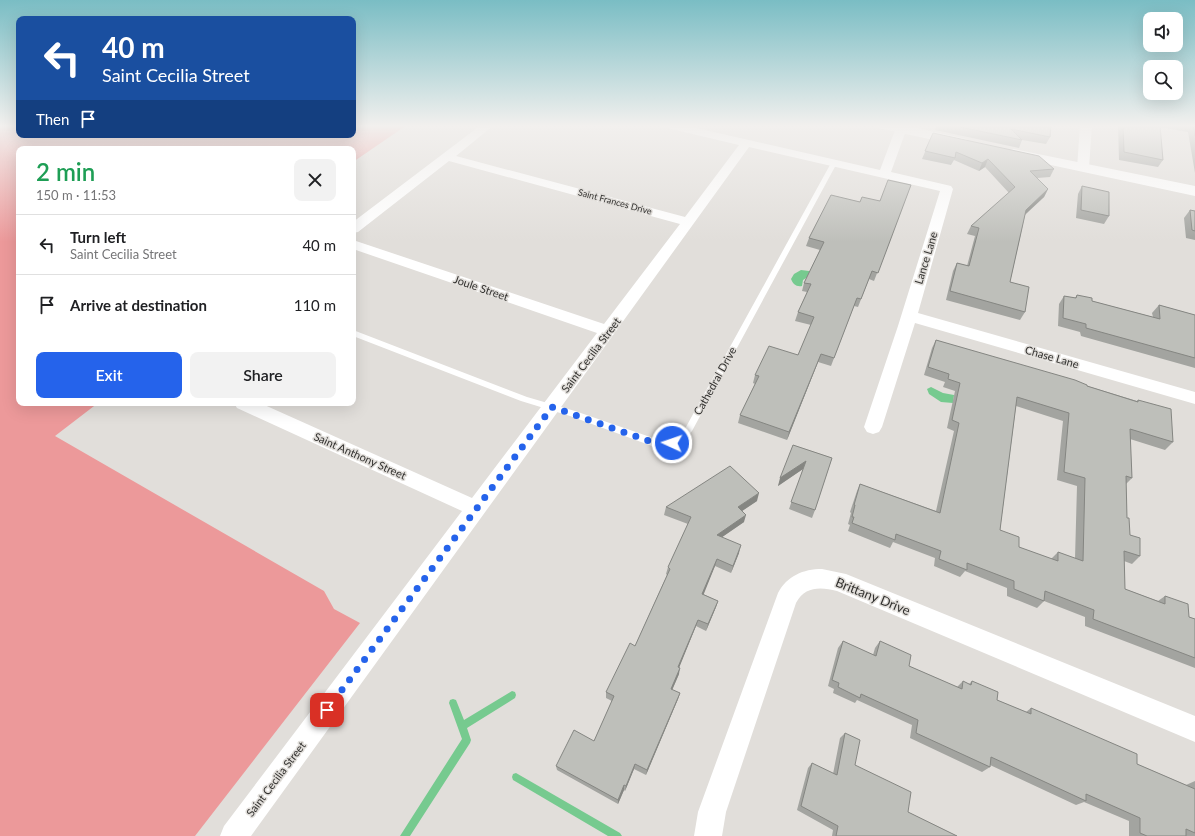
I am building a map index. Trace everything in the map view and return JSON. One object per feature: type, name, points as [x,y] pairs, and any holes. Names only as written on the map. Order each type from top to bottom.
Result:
[{"type":"street","points":[[356,227],[439,164]]},
{"type":"street","name":"Saint Frances Drive","points":[[474,164],[689,222]]},
{"type":"street","name":"Saint Cecilia Street","points":[[234,836],[731,164]]},
{"type":"street","name":"Lance Lane","points":[[836,164],[947,189],[909,316],[873,427]]},
{"type":"street","points":[[884,174],[888,164]]},
{"type":"street","points":[[1064,164],[1195,191]]},
{"type":"street","name":"Joule Street","points":[[356,245],[609,331]]},
{"type":"street","name":"Chase Lane","points":[[909,316],[1195,398]]},
{"type":"street","name":"Saint Anthony Street","points":[[250,406],[477,509]]},
{"type":"street","name":"Brittany Drive","points":[[708,836],[712,812],[786,600],[794,587],[808,579],[817,577],[838,581],[1195,729]]},
{"type":"lane","name":"Cathedral Drive","points":[[356,334],[524,399],[552,407],[655,443],[664,445],[679,440],[689,429],[840,165]]},
{"type":"shaded area","points":[[0,164],[16,164],[16,406],[94,406],[55,436],[324,591],[334,609],[360,623],[195,836],[0,836]]},
{"type":"shaded area","points":[[801,270],[809,271],[811,275],[803,280],[802,286],[796,286],[791,279],[794,274]]},
{"type":"shaded area","points":[[931,387],[943,393],[954,395],[953,403],[941,402],[929,394],[927,389]]},
{"type":"building","points":[[993,164],[1048,164],[1054,169],[1030,171],[1048,189],[1026,210],[1010,282],[1029,287],[1025,312],[950,291],[957,263],[969,266],[979,228],[971,226],[1015,187]]},
{"type":"building","points":[[888,180],[911,185],[878,273],[872,271],[861,299],[857,298],[834,358],[821,354],[789,432],[740,415],[759,376],[755,375],[769,346],[798,355],[814,317],[798,312],[811,284],[804,283],[824,242],[809,238],[831,195],[860,202],[862,197],[880,201]]},
{"type":"building","points":[[1082,186],[1109,192],[1109,216],[1081,210]]},
{"type":"building","points":[[1190,210],[1195,211],[1195,231],[1192,230]]},
{"type":"building","points":[[1077,295],[1092,298],[1092,301],[1160,319],[1159,305],[1195,315],[1195,358],[1086,328],[1086,324],[1063,318],[1064,296],[1076,298]]},
{"type":"building","points":[[936,340],[1075,380],[1087,386],[1138,402],[1138,400],[1171,409],[1173,442],[1130,429],[1132,478],[1126,476],[1127,518],[1129,518],[1130,535],[1140,538],[1140,556],[1124,551],[1125,589],[1165,604],[1165,596],[1188,604],[1189,617],[1195,619],[1195,658],[1093,619],[1094,610],[1045,591],[1044,601],[1014,589],[1014,581],[967,563],[967,570],[939,559],[941,551],[896,534],[895,540],[852,523],[854,517],[852,517],[854,505],[860,484],[940,513],[959,423],[952,420],[960,383],[948,379],[949,374],[928,367]],"holes":[[[1017,397],[1069,413],[1064,472],[1085,478],[1083,561],[1058,552],[1058,561],[1019,547],[1019,537],[1000,530]]]},
{"type":"building","points":[[793,445],[832,458],[815,510],[791,502],[806,461],[780,478]]},
{"type":"building","points":[[730,466],[759,493],[738,507],[746,515],[717,535],[741,545],[733,566],[717,559],[702,594],[718,601],[708,624],[698,620],[678,667],[680,668],[671,689],[680,693],[647,770],[635,764],[626,786],[624,785],[618,800],[556,766],[574,730],[594,741],[614,696],[606,692],[630,643],[635,646],[670,569],[668,567],[691,517],[666,507]]},
{"type":"building","points":[[843,641],[876,656],[880,641],[911,655],[909,666],[962,689],[963,681],[971,685],[972,681],[998,692],[997,700],[1031,714],[1031,708],[1137,754],[1137,764],[1195,789],[1195,833],[1186,829],[1186,836],[1147,836],[1140,833],[1140,818],[1086,794],[1086,801],[991,757],[990,767],[916,733],[918,720],[861,694],[860,698],[838,687],[839,683],[832,680]]},
{"type":"building","points":[[845,733],[860,740],[855,765],[911,792],[908,812],[957,836],[836,836],[838,826],[801,806],[812,763],[837,775]]},
{"type":"waterway","points":[[462,726],[512,695]]},
{"type":"waterway","points":[[405,836],[467,740],[453,703]]},
{"type":"waterway","points":[[516,777],[617,836]]},
{"type":"route","points":[[327,710],[552,407],[655,443],[664,445],[672,443]]}]
